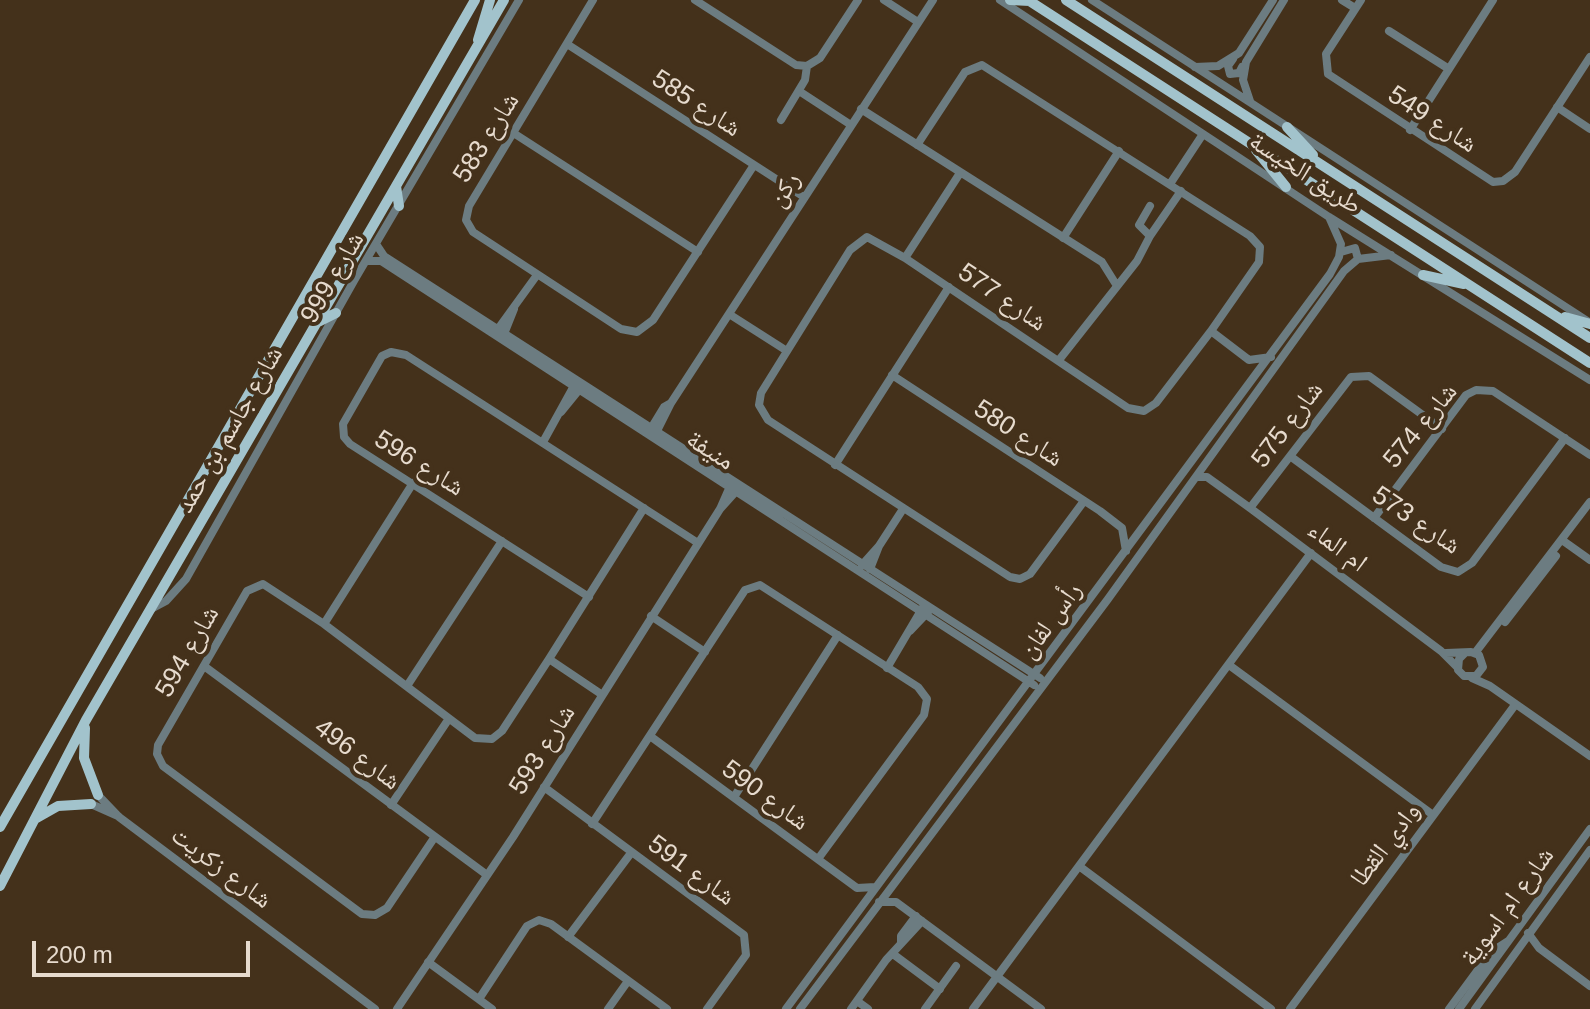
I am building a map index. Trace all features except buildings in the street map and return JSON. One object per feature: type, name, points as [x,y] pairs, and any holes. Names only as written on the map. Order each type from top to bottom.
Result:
[{"type":"main road","name":"شارع جاسم بن حمد","points":[[0,827],[475,0]]},
{"type":"main road","points":[[477,46],[478,31],[490,0]]},
{"type":"main road","name":"شارع جاسم بن حمد","points":[[0,886],[86,720],[504,0]]},
{"type":"main road","points":[[1010,0],[1029,1]]},
{"type":"main road","name":"طريق الخيسة","points":[[1066,0],[1590,338]]},
{"type":"main road","name":"طريق الخيسة","points":[[1029,1],[1590,363]]},
{"type":"main road","points":[[1287,127],[1326,168]]},
{"type":"main road","points":[[1250,142],[1286,187]]},
{"type":"main road","points":[[396,186],[399,206]]},
{"type":"main road","points":[[1423,275],[1471,285]]},
{"type":"main road","points":[[318,322],[336,313]]},
{"type":"main road","points":[[1552,313],[1590,323]]},
{"type":"main road","points":[[33,820],[58,806],[94,799],[84,758],[86,720]]},
{"type":"street","name":"شارع 999","points":[[151,609],[163,604],[186,579],[336,313],[519,0]]},
{"type":"street","name":"شارع 583","points":[[593,0],[469,206],[466,220],[473,232],[621,329],[637,332],[650,324],[754,165]]},
{"type":"street","points":[[695,0],[796,65],[807,66],[820,58],[858,0]]},
{"type":"street","points":[[884,0],[918,22]]},
{"type":"street","name":"ركن","points":[[652,433],[933,0]]},
{"type":"street","name":"طريق الخيسة","points":[[1000,0],[1329,217],[1590,380]]},
{"type":"street","name":"طريق الخيسة","points":[[1092,0],[1590,323]]},
{"type":"street","points":[[1273,0],[1228,66],[1230,74],[1239,73],[1284,0]]},
{"type":"street","name":"شارع 549","points":[[1342,0],[1358,4],[1326,54],[1326,70],[1336,82],[1484,178],[1498,182],[1515,172],[1590,57]]},
{"type":"street","points":[[1410,130],[1493,0]]},
{"type":"street","points":[[1389,31],[1449,69]]},
{"type":"street","name":"شارع 585","points":[[567,44],[804,197]]},
{"type":"street","points":[[1193,67],[1218,66],[1239,53]]},
{"type":"street","points":[[1249,56],[1243,80],[1253,105]]},
{"type":"street","name":"شارع 577","points":[[917,145],[965,72],[982,65],[1253,238],[1261,251],[1259,262],[1211,331],[1156,403],[1144,411],[1128,408],[873,238],[857,241],[761,393],[761,411],[768,420],[1001,572],[1020,579],[1030,574],[1084,501]]},
{"type":"street","points":[[781,120],[799,91],[807,66]]},
{"type":"street","points":[[799,91],[851,125]]},
{"type":"street","points":[[1557,107],[1590,129]]},
{"type":"street","points":[[861,109],[1105,265],[1117,286]]},
{"type":"street","points":[[515,134],[698,252]]},
{"type":"street","points":[[1170,184],[1203,134]]},
{"type":"street","points":[[1063,238],[1119,151]]},
{"type":"street","points":[[905,258],[960,173]]},
{"type":"street","points":[[1059,360],[1143,253],[1150,236],[1181,191]]},
{"type":"street","points":[[1150,206],[1139,225],[1142,232],[1150,236]]},
{"type":"street","points":[[1329,217],[1338,232],[1341,252],[1355,248],[1358,259],[1373,254],[1391,255]]},
{"type":"street","name":"منيفة","points":[[376,244],[384,256],[499,333],[1043,686]]},
{"type":"street","name":"رأس لفان","points":[[786,1009],[1271,357],[1330,274],[1341,252]]},
{"type":"street","name":"رأس لفان","points":[[800,1009],[1043,686],[1344,271],[1358,259]]},
{"type":"street","name":"منيفة","points":[[366,261],[381,261],[499,333]]},
{"type":"street","points":[[499,333],[537,275]]},
{"type":"street","points":[[835,465],[949,287]]},
{"type":"street","points":[[729,314],[787,351]]},
{"type":"street","points":[[1211,331],[1249,360],[1271,357]]},
{"type":"street","name":"شارع 596","points":[[589,597],[350,444],[342,432],[351,408],[379,359],[387,353],[406,355],[698,543]]},
{"type":"street","points":[[1249,360],[1251,383]]},
{"type":"street","name":"شارع 580","points":[[892,375],[1122,528]]},
{"type":"street","name":"شارع 575","points":[[1250,508],[1344,383],[1355,375],[1369,376],[1442,429]]},
{"type":"street","points":[[543,442],[579,385]]},
{"type":"street","name":"شارع 574","points":[[1374,518],[1466,395],[1487,389],[1590,455]]},
{"type":"street","name":"شارع 573","points":[[1290,456],[1447,571],[1464,571],[1565,438]]},
{"type":"street","points":[[1196,477],[1207,477],[1205,463]]},
{"type":"street","name":"ام الماء","points":[[1207,477],[1441,651],[1457,667]]},
{"type":"street","points":[[324,624],[413,483]]},
{"type":"street","name":"منيفة","points":[[735,487],[866,567],[926,609]]},
{"type":"street","name":"شارع 593","points":[[397,1009],[544,787],[735,487]]},
{"type":"street","points":[[1478,656],[1590,502]]},
{"type":"street","name":"شارع 594","points":[[434,838],[383,912],[368,915],[352,908],[160,763],[158,745],[247,591],[257,585],[274,588],[448,720],[479,739],[496,737],[644,508]]},
{"type":"street","points":[[866,567],[903,509]]},
{"type":"street","points":[[1565,539],[1590,509]]},
{"type":"street","points":[[1126,551],[1122,528],[1146,524]]},
{"type":"street","points":[[1565,539],[1590,554]]},
{"type":"street","points":[[1565,539],[1590,560]]},
{"type":"street","points":[[407,686],[502,541]]},
{"type":"street","points":[[973,1009],[1311,553]]},
{"type":"street","points":[[592,824],[745,590],[756,585],[767,588],[924,692],[926,711],[818,859]]},
{"type":"street","points":[[887,668],[926,609]]},
{"type":"street","points":[[651,616],[705,652]]},
{"type":"street","points":[[734,797],[838,635]]},
{"type":"street","name":"ام الماء","points":[[1441,651],[1464,654]]},
{"type":"street","points":[[1478,656],[1464,654],[1457,667],[1464,676],[1490,686],[1590,759]]},
{"type":"street","points":[[1478,656],[1490,686]]},
{"type":"street","points":[[549,659],[601,694]]},
{"type":"street","points":[[1229,665],[1433,815]]},
{"type":"street","name":"شارع 496","points":[[204,666],[487,875]]},
{"type":"street","points":[[1472,678],[1482,670]]},
{"type":"street","name":"وادي القطا","points":[[1290,1009],[1515,705]]},
{"type":"street","points":[[391,805],[448,720]]},
{"type":"street","name":"شارع 590","points":[[650,736],[857,888]]},
{"type":"street","name":"شارع 591","points":[[544,787],[737,928],[746,940],[744,960],[707,1009]]},
{"type":"street","name":"شارع زكريت","points":[[94,799],[375,1009]]},
{"type":"street","name":"شارع ام اسوية","points":[[1459,1009],[1590,829]]},
{"type":"street","name":"شارع ام اسوية","points":[[1475,1009],[1590,850]]},
{"type":"street","points":[[568,937],[631,853]]},
{"type":"street","points":[[895,861],[904,868]]},
{"type":"street","points":[[1079,866],[1271,1009]]},
{"type":"street","points":[[859,909],[861,899],[857,888],[876,887]]},
{"type":"street","points":[[891,887],[896,902]]},
{"type":"street","points":[[879,902],[896,902],[1041,1009]]},
{"type":"street","points":[[868,1009],[854,1005],[901,943],[901,936],[919,918]]},
{"type":"street","points":[[479,999],[531,923],[547,922],[667,1009]]},
{"type":"street","points":[[1528,933],[1539,948],[1590,986]]},
{"type":"street","points":[[1449,1009],[1491,952],[1509,941]]},
{"type":"street","points":[[1518,948],[1539,948]]},
{"type":"street","points":[[893,954],[940,989]]},
{"type":"street","points":[[428,962],[492,1009]]},
{"type":"street","points":[[925,1009],[956,966]]},
{"type":"street","points":[[608,1009],[628,981]]}]
